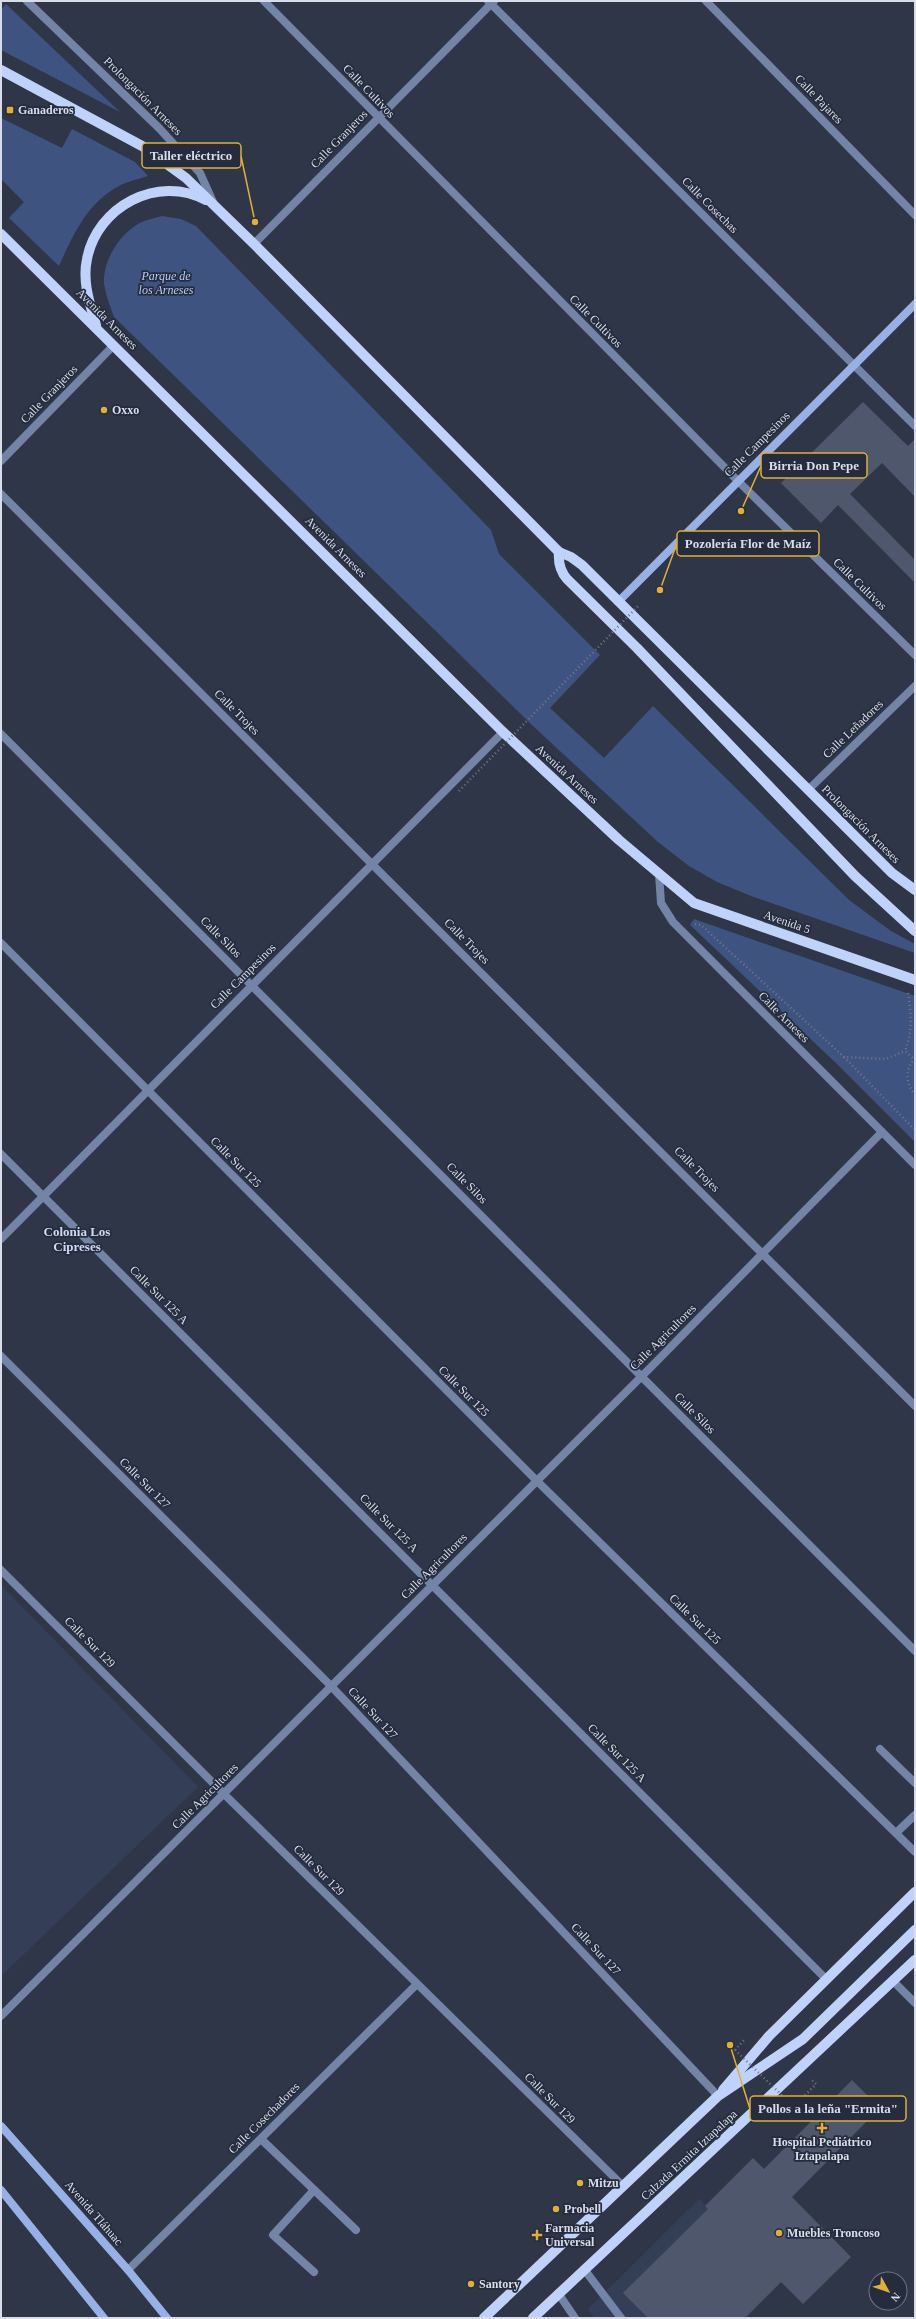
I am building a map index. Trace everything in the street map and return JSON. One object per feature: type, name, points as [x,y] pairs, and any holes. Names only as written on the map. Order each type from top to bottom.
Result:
[{"type":"main road","points":[[1,70],[142,146],[186,178],[254,244],[559,552],[571,557],[582,565],[808,790]]},
{"type":"main road","points":[[97,327],[85,276],[90,246],[105,220],[128,201],[142,195],[157,192],[174,190],[187,193],[214,204]]},
{"type":"main road","name":"Avenida Arneses","points":[[1,234],[97,327],[503,732],[619,840],[659,874]]},
{"type":"main road","points":[[559,552],[558,561],[563,574],[637,648],[855,876],[915,931]]},
{"type":"main road","name":"Prolongación Arneses","points":[[808,790],[892,873],[915,890]]},
{"type":"main road","name":"Avenida 5","points":[[659,874],[680,893],[694,903],[910,978]]},
{"type":"main road","name":"Calzada Ermita Iztapalapa","points":[[484,2318],[718,2096],[769,2036],[915,1892]]},
{"type":"main road","name":"Calzada Ermita Iztapalapa","points":[[718,2096],[803,2039],[915,1930]]},
{"type":"main road","name":"Calzada Ermita Iztapalapa","points":[[533,2318],[915,1960]]},
{"type":"street","name":"Prolongación Arneses","points":[[28,1],[159,128],[200,173],[214,204]]},
{"type":"street","name":"Calle Cultivos","points":[[264,1],[738,481],[915,655]]},
{"type":"street","name":"Calle Pajares","points":[[706,1],[915,215]]},
{"type":"street","name":"Calle Granjeros","points":[[254,244],[491,2]]},
{"type":"street","name":"Calle Cosechas","points":[[491,2],[915,426]]},
{"type":"street","name":"Calle Campesinos","points":[[618,602],[915,304]]},
{"type":"street","name":"Calle Granjeros","points":[[1,461],[114,345]]},
{"type":"street","name":"Calle Trojes","points":[[1,494],[764,1253],[915,1406]]},
{"type":"street","name":"Calle Leñadores","points":[[808,790],[915,686]]},
{"type":"street","name":"Calle Campesinos","points":[[1,1239],[372,862],[503,732]]},
{"type":"street","name":"Calle Silos","points":[[1,734],[915,1651]]},
{"type":"street","name":"Calle Arneses","points":[[659,874],[661,903],[673,922],[915,1165]]},
{"type":"street","name":"Calle Sur 125","points":[[1,943],[536,1480],[915,1852]]},
{"type":"street","name":"Calle Agricultores","points":[[1,2016],[764,1253],[882,1132]]},
{"type":"street","name":"Calle Sur 125 A","points":[[1,1154],[433,1584],[826,1980]]},
{"type":"street","name":"Calle Sur 127","points":[[1,1356],[331,1686],[718,2096]]},
{"type":"street","name":"Calle Sur 129","points":[[1,1570],[224,1794],[622,2186]]},
{"type":"street","points":[[880,1749],[915,1783]]},
{"type":"street","points":[[896,1833],[915,1815]]},
{"type":"street","points":[[893,1981],[915,2003]]},
{"type":"street","name":"Calle Cosechadores","points":[[128,2270],[417,1984]]},
{"type":"street","name":"Avenida Tláhuac","points":[[1,2126],[128,2270],[166,2318]]},
{"type":"street","points":[[261,2139],[356,2230]]},
{"type":"street","points":[[1,2190],[104,2318]]},
{"type":"street","points":[[314,2190],[273,2235],[314,2272]]},
{"type":"street","points":[[584,2269],[621,2318]]},
{"type":"street","points":[[558,2293],[576,2318]]},
{"type":"path","points":[[458,791],[639,604]]},
{"type":"path","points":[[673,922],[700,925],[844,1057],[915,1130]]},
{"type":"path","points":[[844,1057],[886,1059],[905,1051],[909,1041],[912,1021],[910,978]]},
{"type":"path","points":[[905,1051],[915,1058],[909,1065],[907,1080],[915,1094]]},
{"type":"path","points":[[734,2050],[794,2107],[816,2084]]},
{"type":"shaded area","points":[[1,1585],[198,1787],[1,1976]]},
{"type":"shaded area","points":[[699,2199],[781,2282],[745,2318],[594,2318],[588,2309]]},
{"type":"green space","points":[[6,4],[120,112],[1,50],[1,10]]},
{"type":"green space","points":[[1,118],[62,148],[72,129],[135,162],[148,176],[119,186],[98,201],[82,221],[59,266],[9,218],[24,202],[1,179]]},
{"type":"green space","name":"Parque de los Arneses","points":[[162,216],[181,219],[196,226],[491,530],[499,554],[600,655],[550,708],[604,758],[653,706],[849,900],[891,931],[915,944],[915,953],[751,896],[717,882],[689,866],[658,842],[533,726],[114,317],[104,284],[106,265],[110,256],[115,247],[128,231],[144,221]]},
{"type":"green space","points":[[694,919],[915,996],[915,1142],[838,1065],[690,925]]},
{"type":"building","points":[[863,402],[908,446],[915,439],[915,497],[882,463],[850,494],[915,560],[915,583],[838,505],[821,523],[781,483]]},
{"type":"building","points":[[852,2080],[880,2108],[792,2197],[851,2257],[803,2304],[781,2282],[745,2318],[648,2318],[623,2293],[708,2209],[705,2206],[753,2158],[764,2169]]},
{"type":"place","name":"Ganaderos","points":[[10,110]]},
{"type":"place","name":"Taller eléctrico","points":[[255,222]]},
{"type":"place","name":"Oxxo","points":[[104,410]]},
{"type":"place","name":"Birria Don Pepe","points":[[741,511]]},
{"type":"place","name":"Pozolería Flor de Maíz","points":[[660,590]]},
{"type":"place","name":"Pollos a la leña \"Ermita\"","points":[[730,2045]]},
{"type":"place","name":"Hospital Pediátrico Iztapalapa","points":[[822,2128]]},
{"type":"place","name":"Mitzu","points":[[580,2183]]},
{"type":"place","name":"Probell","points":[[556,2209]]},
{"type":"place","name":"Muebles Troncoso","points":[[779,2233]]},
{"type":"place","name":"Farmacia Universal","points":[[537,2235]]},
{"type":"place","name":"Santory","points":[[471,2284]]},
{"type":"district","name":"Colonia Los Cipreses","points":[[77,1238]]}]
